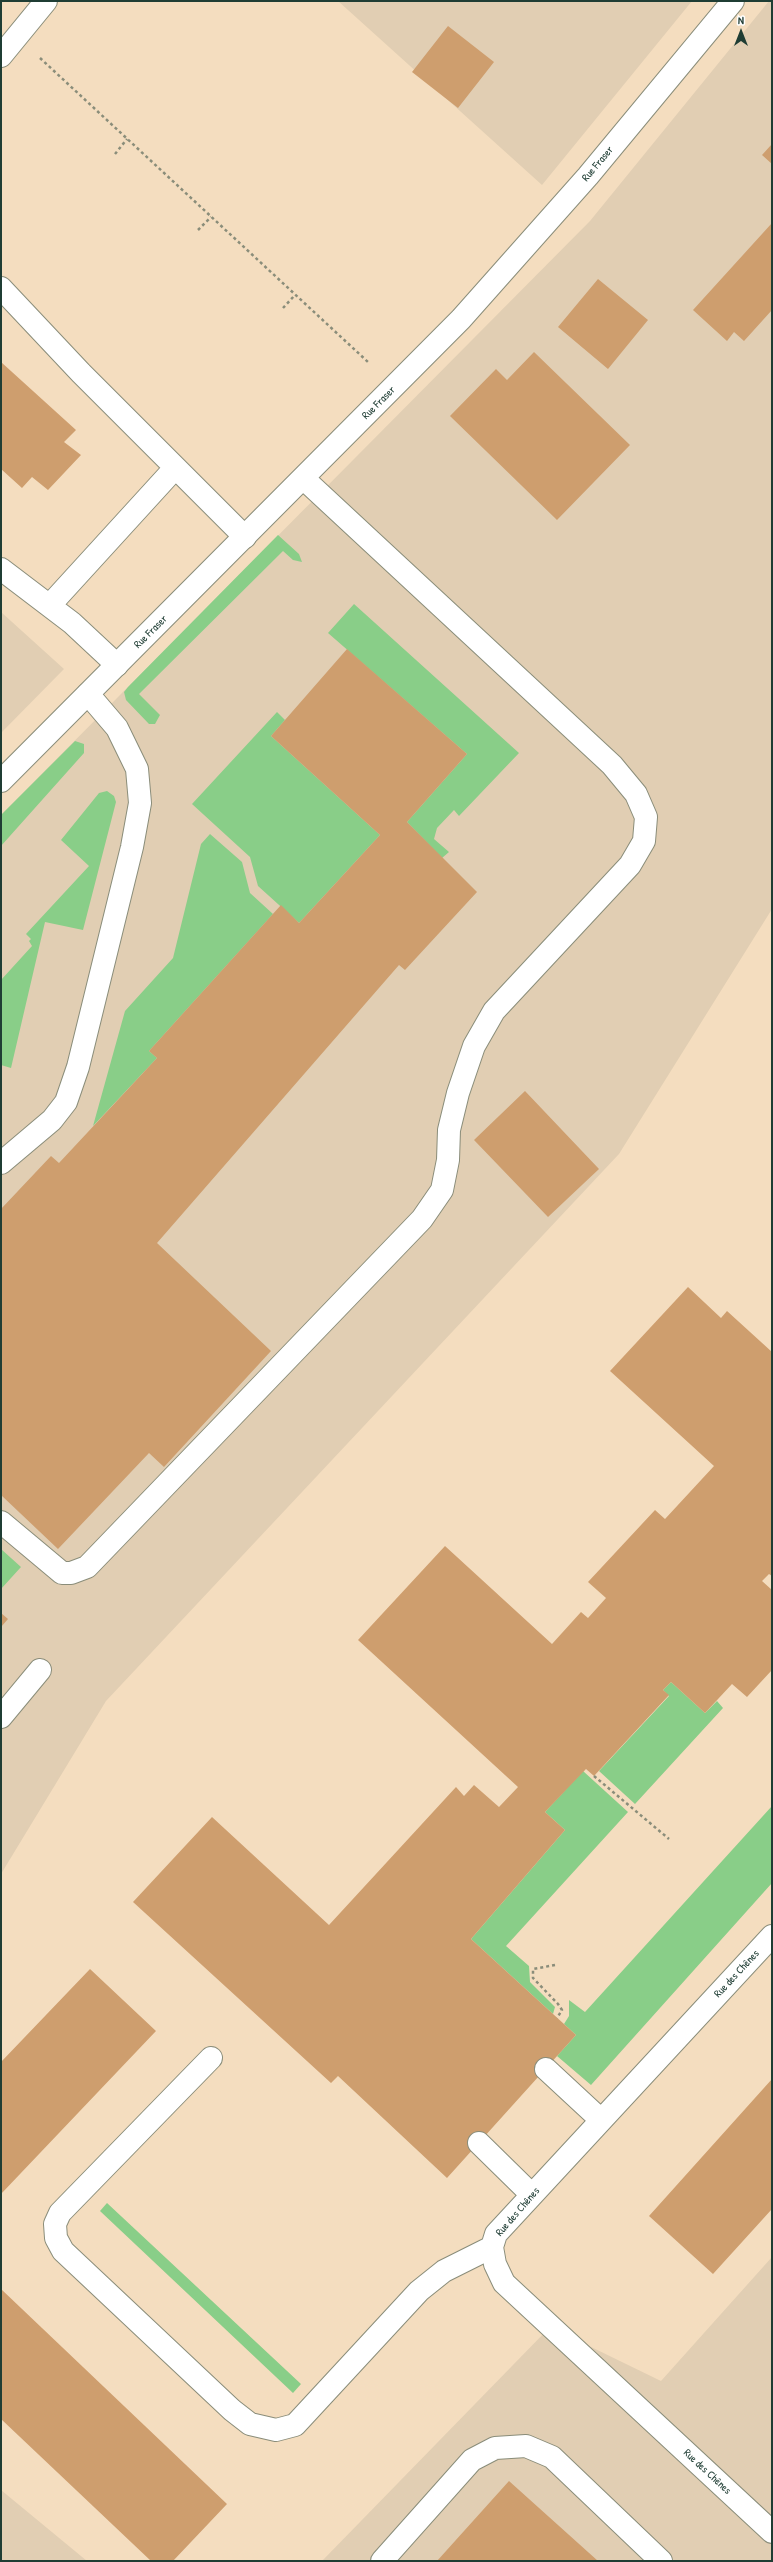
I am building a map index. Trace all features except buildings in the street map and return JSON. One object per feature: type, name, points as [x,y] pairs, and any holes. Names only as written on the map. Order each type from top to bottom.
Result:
[{"type":"main road","points":[[1,56],[46,1]]},
{"type":"main road","name":"Rue Fraser","points":[[1,782],[304,479],[466,313],[588,176],[733,1]]},
{"type":"main road","points":[[1,288],[81,373],[245,537]]},
{"type":"main road","points":[[50,606],[175,468]]},
{"type":"main road","points":[[1,1522],[62,1572],[71,1573],[87,1567],[422,1219],[442,1190],[448,1160],[449,1130],[458,1092],[474,1046],[494,1012],[630,865],[644,841],[646,817],[636,794],[612,765],[304,479]]},
{"type":"main road","points":[[1,569],[50,606],[117,665]]},
{"type":"main road","points":[[1,1163],[52,1120],[66,1102],[78,1067],[132,847],[140,803],[137,769],[117,728],[88,694]]},
{"type":"main road","points":[[1,1717],[40,1670]]},
{"type":"main road","name":"Rue des Chênes","points":[[772,1936],[496,2234],[492,2247],[495,2264],[504,2283],[772,2532]]},
{"type":"main road","points":[[211,2058],[60,2213],[56,2224],[56,2238],[63,2251],[232,2410],[250,2424],[276,2430],[295,2425],[352,2361],[419,2291],[444,2271],[492,2247]]},
{"type":"main road","points":[[546,2069],[601,2120]]},
{"type":"main road","points":[[479,2143],[532,2195]]},
{"type":"main road","points":[[382,2561],[472,2460],[495,2448],[526,2446],[552,2457],[661,2561]]},
{"type":"path","points":[[36,55],[368,362]]},
{"type":"path","points":[[115,154],[126,139]]},
{"type":"path","points":[[198,230],[211,217]]},
{"type":"path","points":[[283,308],[295,295]]},
{"type":"path","points":[[594,1776],[668,1839]]},
{"type":"path","points":[[555,1965],[533,1970],[533,1978],[562,2010],[557,2018]]},
{"type":"shaded area","points":[[338,1],[692,1],[542,185]]},
{"type":"shaded area","points":[[769,1],[772,1],[772,909],[619,1154],[106,1701],[1,1874],[1,815],[590,221]]},
{"type":"shaded area","points":[[1,612],[64,669],[1,733]]},
{"type":"shaded area","points":[[772,2257],[772,2561],[322,2561],[550,2327],[661,2381]]},
{"type":"shaded area","points":[[1,2490],[87,2561],[1,2561]]},
{"type":"green space","points":[[278,535],[299,554],[302,562],[293,560],[283,551],[139,694],[160,715],[155,724],[149,724],[126,700],[124,692]]},
{"type":"green space","points":[[354,604],[519,753],[459,816],[454,810],[437,828],[434,839],[449,852],[442,858],[407,822],[467,754],[328,633]]},
{"type":"green space","points":[[277,712],[285,720],[271,736],[380,835],[299,923],[258,886],[250,857],[192,804]]},
{"type":"green space","points":[[75,741],[84,744],[84,753],[1,846],[1,815]]},
{"type":"green space","points":[[107,791],[114,796],[116,802],[83,930],[45,922],[11,1068],[1,1065],[1,980],[32,946],[29,941],[31,939],[26,934],[89,866],[61,840],[99,793]]},
{"type":"green space","points":[[210,834],[242,862],[250,893],[273,914],[149,1051],[157,1058],[93,1126],[125,1011],[173,958],[201,844]]},
{"type":"green space","points":[[1,1549],[21,1567],[1,1589]]},
{"type":"green space","points":[[671,1682],[705,1713],[717,1701],[723,1708],[635,1804],[599,1771],[669,1696],[663,1690]]},
{"type":"green space","points":[[583,1771],[628,1812],[506,1946],[529,1966],[530,1982],[555,2007],[553,2014],[471,1939],[565,1830],[545,1812]]},
{"type":"green space","points":[[772,1806],[772,1883],[591,2085],[557,2056],[576,2035],[564,2024],[569,2016],[569,2000],[585,2012]]},
{"type":"green space","points":[[107,2203],[301,2384],[293,2393],[100,2211]]}]
